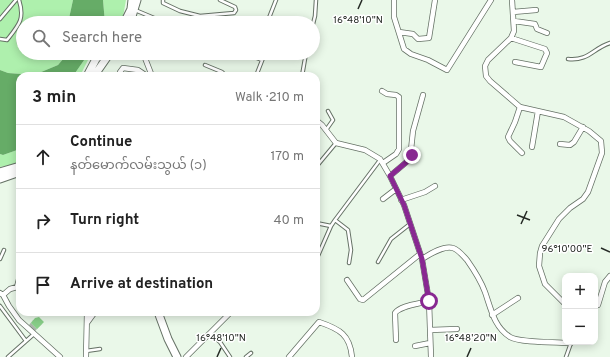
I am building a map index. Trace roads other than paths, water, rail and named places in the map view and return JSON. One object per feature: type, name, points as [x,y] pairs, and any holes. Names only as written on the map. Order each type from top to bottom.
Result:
[{"type":"main road","points":[[128,16],[131,9],[132,0]]},
{"type":"main road","points":[[133,16],[137,0]]},
{"type":"main road","points":[[89,72],[95,60]]},
{"type":"main road","points":[[97,72],[105,60]]},
{"type":"main road","points":[[0,172],[16,167]]},
{"type":"main road","points":[[0,179],[16,173]]},
{"type":"main road","points":[[159,316],[168,339],[177,357]]},
{"type":"street","points":[[394,0],[394,18],[404,49],[407,52],[447,70],[491,0]]},
{"type":"street","points":[[399,32],[413,34],[420,40],[429,38],[435,0]]},
{"type":"street","points":[[512,0],[514,32],[511,38],[488,60],[485,66],[486,76],[520,107],[564,117],[583,127],[601,141],[602,153],[588,192],[583,199],[570,208],[559,219],[542,246],[540,253],[539,266],[545,284],[562,301]]},
{"type":"street","points":[[513,12],[536,10]]},
{"type":"street","points":[[514,21],[535,24],[537,29],[547,33]]},
{"type":"street","points":[[511,38],[545,49],[547,53],[541,68],[515,62]]},
{"type":"street","points":[[146,60],[150,72]]},
{"type":"street","points":[[120,72],[123,68],[138,70],[141,72]]},
{"type":"street","points":[[382,91],[387,94],[396,94],[399,100],[399,149],[396,154],[382,161]]},
{"type":"street","points":[[390,176],[410,159],[413,131],[423,95]]},
{"type":"street","points":[[520,107],[516,122],[508,137],[522,153]]},
{"type":"street","points":[[532,147],[538,111]]},
{"type":"street","points":[[320,124],[336,143],[365,150],[382,161],[390,176],[401,200],[422,259],[429,301],[431,357]]},
{"type":"street","points":[[560,144],[570,145],[574,142],[583,127]]},
{"type":"street","points":[[401,200],[425,192],[435,186]]},
{"type":"street","points":[[383,199],[396,189]]},
{"type":"street","points":[[422,259],[432,253],[446,248],[453,248],[459,251],[476,273],[492,314],[500,328],[513,339],[562,342]]},
{"type":"street","points":[[347,280],[360,299],[363,300],[368,298],[420,254]]},
{"type":"street","points":[[598,305],[604,282],[610,276]]},
{"type":"street","points":[[16,287],[1,294],[16,316]]},
{"type":"street","points":[[492,314],[518,298]]},
{"type":"street","points":[[396,340],[396,311],[401,308],[429,301]]},
{"type":"street","points":[[16,316],[60,357]]},
{"type":"street","points":[[86,357],[87,316]]},
{"type":"street","points":[[87,323],[92,316]]},
{"type":"street","points":[[186,357],[227,316]]},
{"type":"street","points":[[289,357],[319,322],[342,333],[348,339],[352,357]]},
{"type":"street","points":[[430,330],[457,328]]},
{"type":"street","points":[[415,346],[430,343]]},
{"type":"lane","points":[[0,19],[16,0]]},
{"type":"lane","points":[[19,0],[22,11],[21,16]]},
{"type":"lane","points":[[163,0],[163,3],[180,11],[200,16],[234,13],[236,10],[235,7],[220,0]]},
{"type":"lane","points":[[270,16],[276,0]]},
{"type":"lane","points":[[315,16],[316,0]]},
{"type":"lane","points":[[135,10],[149,16]]},
{"type":"lane","points":[[0,39],[7,40],[16,28]]},
{"type":"lane","points":[[568,59],[582,59],[596,49],[610,43]]},
{"type":"lane","points":[[258,72],[262,60]]},
{"type":"lane","points":[[303,72],[305,60]]},
{"type":"lane","points":[[205,65],[222,72]]},
{"type":"lane","points":[[326,131],[333,120],[328,111]]},
{"type":"lane","points":[[320,162],[336,143]]},
{"type":"lane","points":[[320,251],[334,220],[382,161]]},
{"type":"lane","points":[[334,220],[348,230],[351,250],[349,263]]},
{"type":"lane","points":[[320,224],[331,226]]},
{"type":"lane","points":[[378,262],[391,239],[410,224]]},
{"type":"lane","points":[[0,259],[4,250]]},
{"type":"lane","points":[[0,306],[26,341]]},
{"type":"lane","points":[[210,333],[220,342],[230,357]]},
{"type":"lane","points":[[8,357],[34,334]]},
{"type":"lane","points":[[566,357],[570,345]]},
{"type":"lane","points":[[86,351],[100,349]]},
{"type":"lane","points":[[246,357],[251,353]]}]
